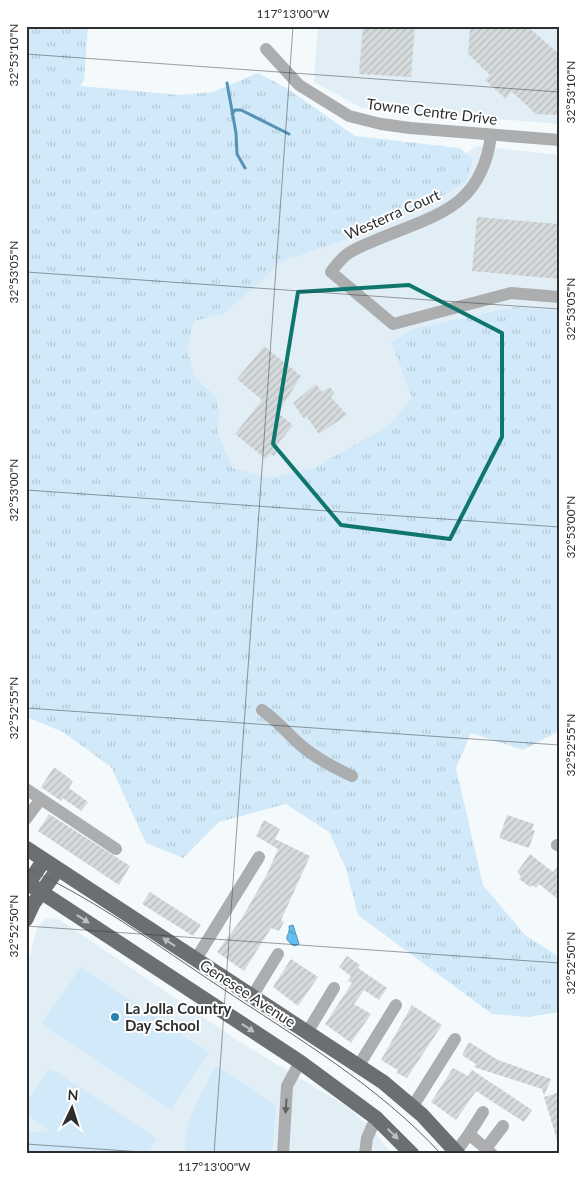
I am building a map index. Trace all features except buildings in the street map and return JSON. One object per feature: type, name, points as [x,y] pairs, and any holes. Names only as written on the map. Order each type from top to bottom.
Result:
[{"type":"main road","name":"Genesee Avenue","points":[[26,848],[359,1065],[413,1106],[457,1153]]},
{"type":"main road","points":[[27,884],[44,860]]},
{"type":"main road","points":[[26,919],[58,869]]},
{"type":"main road","name":"Genesee Avenue","points":[[27,884],[300,1062],[376,1118],[412,1154]]},
{"type":"street","name":"Towne Centre Drive","points":[[266,49],[300,85],[349,116],[381,124],[559,140]]},
{"type":"street","name":"Westerra Court","points":[[491,135],[483,171],[477,182],[461,200],[441,212],[343,254],[331,272],[393,324],[511,293],[559,297]]},
{"type":"street","points":[[262,710],[271,716],[298,743],[328,765],[352,776]]},
{"type":"street","points":[[26,789],[116,849]]},
{"type":"street","points":[[26,819],[40,800]]},
{"type":"street","points":[[196,959],[259,857]]},
{"type":"street","points":[[253,995],[278,954]]},
{"type":"street","points":[[308,1031],[334,988]]},
{"type":"street","points":[[359,1065],[396,1005]]},
{"type":"street","points":[[413,1106],[455,1039]]},
{"type":"street","points":[[283,1154],[287,1086],[300,1062]]},
{"type":"street","points":[[457,1153],[483,1112]]},
{"type":"street","points":[[365,1154],[367,1138],[376,1118]]},
{"type":"street","points":[[469,1134],[489,1151],[503,1126]]},
{"type":"highlighted area","points":[[409,285],[502,333],[502,437],[450,539],[341,525],[273,444],[298,292]]},
{"type":"shaded area","points":[[318,26],[559,26],[559,124],[362,108],[314,82]]},
{"type":"shaded area","points":[[477,146],[559,155],[559,341],[424,415],[381,464],[224,497],[175,316],[438,173]]},
{"type":"shaded area","name":"La Jolla Country Day School","points":[[47,918],[60,920],[240,1042],[346,1106],[365,1123],[393,1154],[26,1154],[26,992],[29,959],[37,927]]},
{"type":"green space","points":[[26,26],[88,26],[84,80],[80,86],[180,95],[213,92],[258,73],[288,89],[355,136],[459,148],[473,159],[466,182],[437,199],[359,235],[280,262],[264,279],[222,314],[194,321],[187,347],[194,377],[216,396],[219,413],[217,430],[232,468],[270,478],[313,468],[390,425],[412,397],[391,342],[413,329],[515,307],[559,311],[559,731],[523,750],[471,733],[456,768],[483,885],[525,935],[559,957],[559,1012],[528,1017],[492,1014],[358,915],[346,869],[329,832],[286,804],[219,822],[183,858],[146,843],[111,767],[63,732],[26,717]]},
{"type":"green space","points":[[81,967],[209,1053],[171,1110],[42,1024]]},
{"type":"green space","points":[[216,1066],[276,1105],[272,1154],[188,1154],[186,1134],[189,1122],[199,1097]]},
{"type":"green space","points":[[50,1068],[157,1139],[147,1154],[29,1154],[29,1132],[51,1131],[26,1114],[26,1103]]},
{"type":"water","points":[[293,925],[299,944],[294,946],[287,938],[289,926]]},
{"type":"waterway","points":[[227,83],[236,133],[237,154],[245,168]]},
{"type":"waterway","points":[[232,114],[235,110],[241,110],[289,134]]},
{"type":"tram line","points":[[26,868],[52,880],[101,908],[307,1044],[391,1106],[441,1154]]},
{"type":"place","name":"La Jolla Country Day School","points":[[115,1017]]}]
